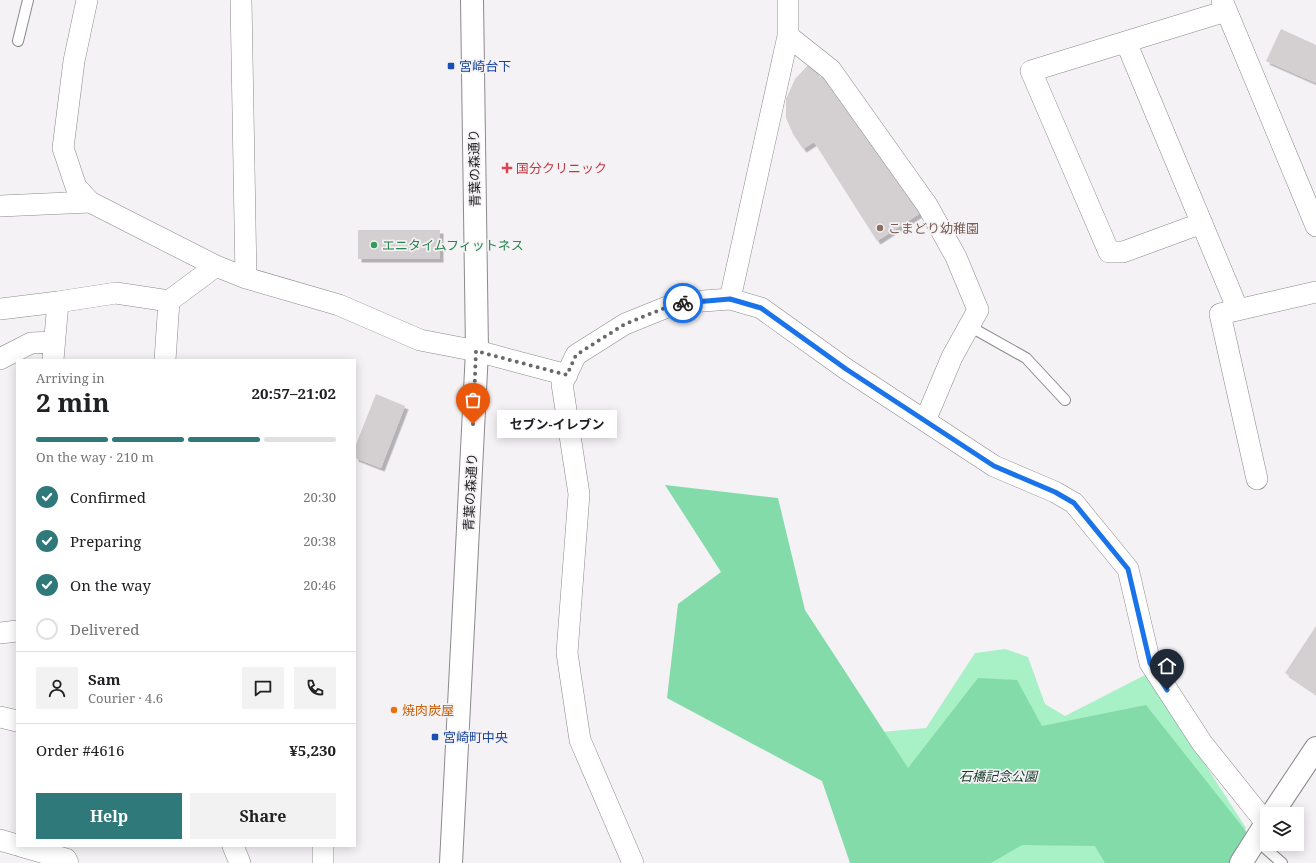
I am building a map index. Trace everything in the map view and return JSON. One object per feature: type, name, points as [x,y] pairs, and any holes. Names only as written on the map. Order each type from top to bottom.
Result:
[{"type":"street","points":[[88,0],[74,61],[62,148],[76,187],[90,202],[216,266],[246,278],[339,305],[420,340],[476,351],[567,375]]},
{"type":"street","points":[[241,0],[246,278]]},
{"type":"street","name":"青葉の森通り","points":[[451,863],[476,351],[472,0]]},
{"type":"street","points":[[730,299],[788,36],[788,0]]},
{"type":"street","points":[[1202,224],[1123,252],[1109,252],[1031,71],[1126,42],[1224,6],[1316,226]]},
{"type":"street","points":[[788,36],[831,70],[928,205],[956,257],[978,310],[952,356],[925,421]]},
{"type":"street","points":[[1126,42],[1238,310]]},
{"type":"street","points":[[0,206],[90,202]]},
{"type":"street","points":[[0,309],[116,293],[169,301],[216,266]]},
{"type":"street","points":[[1257,479],[1220,314],[1316,292]]},
{"type":"street","points":[[632,863],[580,740],[567,653],[579,494],[562,384],[576,355],[625,324],[677,303],[730,299],[761,308],[846,369],[994,466],[1055,492],[1074,503],[1128,569],[1150,663],[1202,743],[1260,818]]},
{"type":"street","points":[[166,359],[169,301]]},
{"type":"street","points":[[0,359],[31,343],[53,351],[58,302]]},
{"type":"street","points":[[0,633],[16,631]]},
{"type":"street","points":[[0,717],[16,720]]},
{"type":"street","points":[[1277,807],[1316,748]]},
{"type":"street","points":[[1241,863],[1260,833]]},
{"type":"street","points":[[0,840],[16,845]]},
{"type":"street","points":[[24,847],[66,859],[68,863]]},
{"type":"street","points":[[233,847],[240,863]]},
{"type":"street","points":[[323,847],[323,863]]},
{"type":"lane","points":[[18,41],[28,0]]},
{"type":"lane","points":[[970,326],[1026,358],[1065,400]]},
{"type":"lane","points":[[1277,851],[1282,863]]},
{"type":"green space","points":[[665,485],[778,498],[805,610],[908,768],[978,678],[1017,680],[1042,726],[1146,705],[1249,835],[1245,863],[1105,863],[1095,846],[1022,845],[991,863],[850,863],[822,781],[667,698],[678,604],[721,572]]},
{"type":"green space","name":"石橋記念公園","points":[[1005,649],[1028,657],[1045,704],[1065,716],[1147,674],[1246,828],[1224,863],[859,863],[881,732],[926,728],[975,653]]},
{"type":"building","points":[[1281,29],[1316,45],[1316,83],[1266,61]]},
{"type":"building","points":[[810,63],[819,78],[824,75],[863,127],[919,214],[877,241],[814,142],[803,149],[793,134],[786,118],[786,99],[795,79]]},
{"type":"building","points":[[358,230],[440,230],[440,259],[358,259]]},
{"type":"building","points":[[376,394],[405,406],[381,468],[356,458],[356,444]]},
{"type":"building","points":[[1316,626],[1316,694],[1285,673]]},
{"type":"way so far","points":[[473,424],[476,351],[567,375],[576,355],[625,324],[677,303],[683,303]]},
{"type":"place","name":"宮崎台下","points":[[451,66]]},
{"type":"place","name":"国分クリニック","points":[[507,168]]},
{"type":"place","name":"こまどり幼稚園","points":[[880,228]]},
{"type":"place","name":"エニタイムフィットネス","points":[[374,245]]},
{"type":"place","name":"セブン-イレブン","points":[[473,424]]},
{"type":"place","name":"焼肉炭屋","points":[[394,710]]},
{"type":"place","name":"宮崎町中央","points":[[435,737]]},
{"type":"route","points":[[683,303],[730,299],[761,308],[846,369],[994,466],[1055,492],[1074,503],[1128,569],[1150,663],[1167,690]]}]
